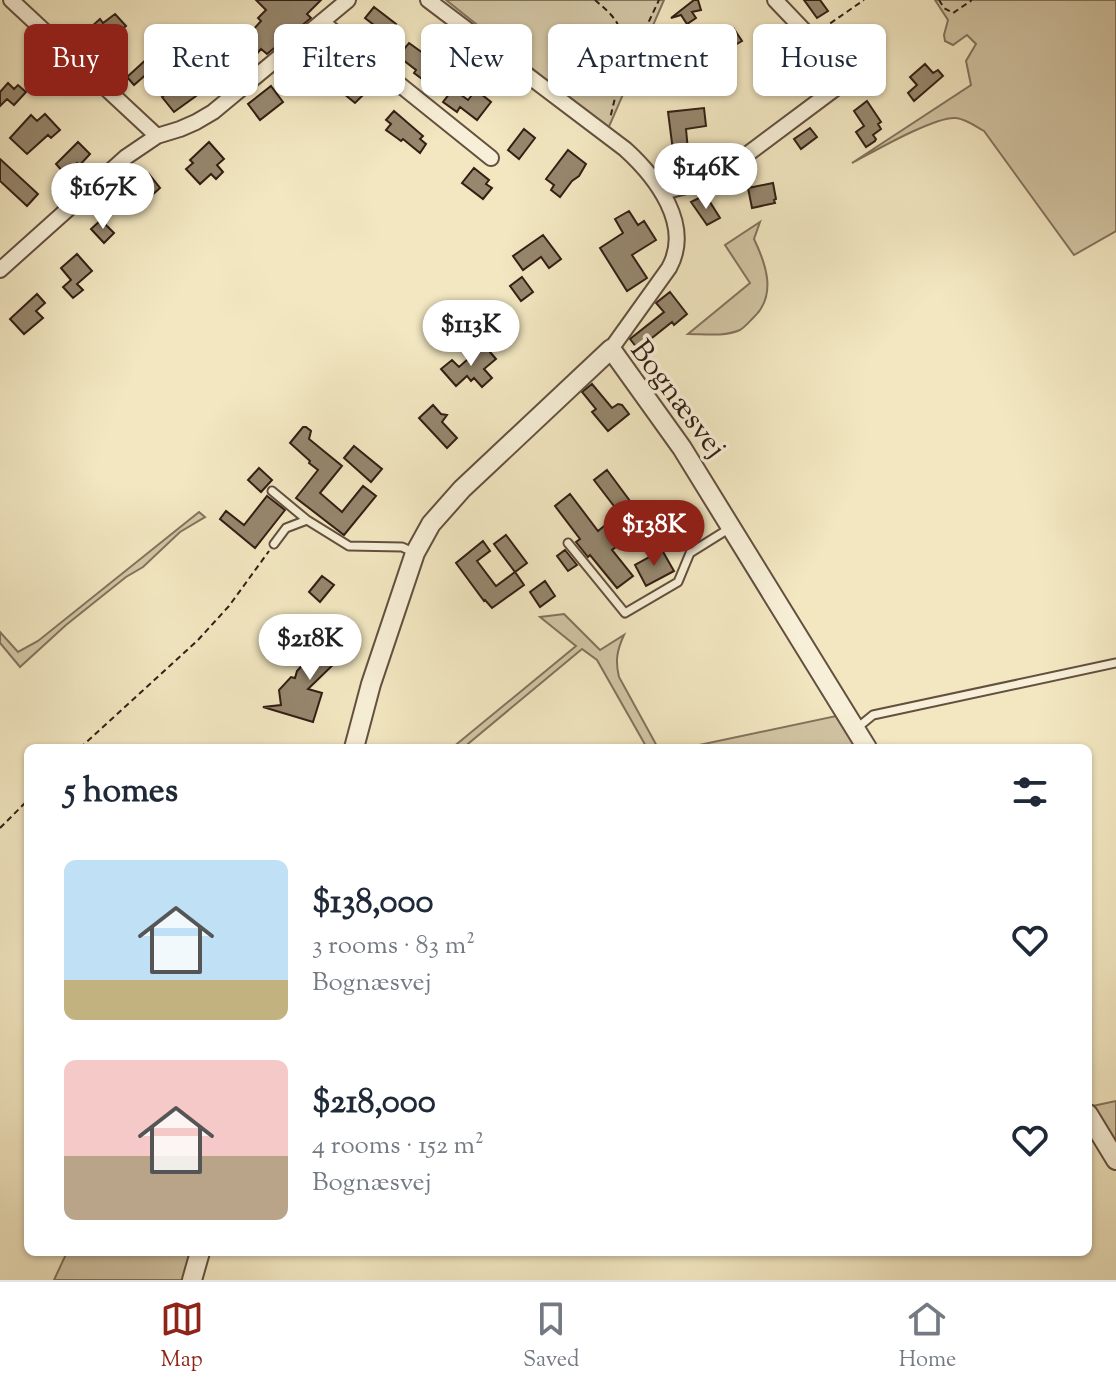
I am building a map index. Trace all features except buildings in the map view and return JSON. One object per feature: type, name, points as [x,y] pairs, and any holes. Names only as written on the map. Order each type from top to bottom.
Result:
[{"type":"street","points":[[11,0],[157,136]]},
{"type":"street","points":[[0,270],[126,157],[157,136],[180,129],[213,112],[348,0]]},
{"type":"street","points":[[428,0],[625,149],[663,192],[676,236],[675,257],[611,349]]},
{"type":"street","points":[[775,0],[798,24]]},
{"type":"street","points":[[323,23],[491,158]]},
{"type":"street","points":[[663,192],[709,180],[725,171],[825,96]]},
{"type":"street","name":"Bognæsvej","points":[[355,744],[371,684],[415,553],[431,524],[462,489],[611,349],[682,448],[865,744]]},
{"type":"street","points":[[1092,1121],[1116,1160]]},
{"type":"street","points":[[192,1280],[199,1256]]},
{"type":"lane","points":[[272,491],[307,520],[349,546],[402,547],[415,553]]},
{"type":"lane","points":[[274,544],[286,528],[307,520]]},
{"type":"lane","points":[[568,543],[625,613],[678,582],[690,553],[731,527]]},
{"type":"lane","points":[[856,729],[873,715],[1116,663]]},
{"type":"path","points":[[595,0],[617,24]]},
{"type":"path","points":[[648,24],[659,0]]},
{"type":"path","points":[[830,24],[864,0]]},
{"type":"path","points":[[939,0],[944,8],[953,13],[972,0]]},
{"type":"path","points":[[606,135],[615,96]]},
{"type":"path","points":[[84,744],[198,640],[229,606],[274,544]]},
{"type":"path","points":[[0,828],[24,804]]},
{"type":"shaded area","points":[[446,0],[664,0],[654,24],[548,24],[548,81],[532,68],[532,24],[476,24]]},
{"type":"shaded area","points":[[935,0],[1116,0],[1116,231],[1074,255],[984,131],[960,119],[946,119],[919,128],[852,163],[971,85],[966,61],[976,44],[967,35],[953,45],[945,41],[948,20]]},
{"type":"shaded area","points":[[567,96],[622,96],[608,129]]},
{"type":"shaded area","points":[[760,222],[754,239],[767,279],[761,308],[740,330],[714,335],[688,334],[750,283],[725,245]]},
{"type":"shaded area","points":[[199,512],[205,517],[180,532],[143,567],[66,625],[20,667],[0,643],[0,632],[18,652],[38,641]]},
{"type":"shaded area","points":[[564,614],[600,650],[624,635],[617,656],[619,677],[656,744],[645,744],[597,660],[582,649],[468,744],[457,744],[576,646],[540,617]]},
{"type":"shaded area","points":[[836,716],[854,744],[704,744]]},
{"type":"shaded area","points":[[1116,1101],[1116,1152],[1092,1113],[1092,1106]]},
{"type":"shaded area","points":[[65,1256],[192,1256],[184,1280],[54,1280]]}]
